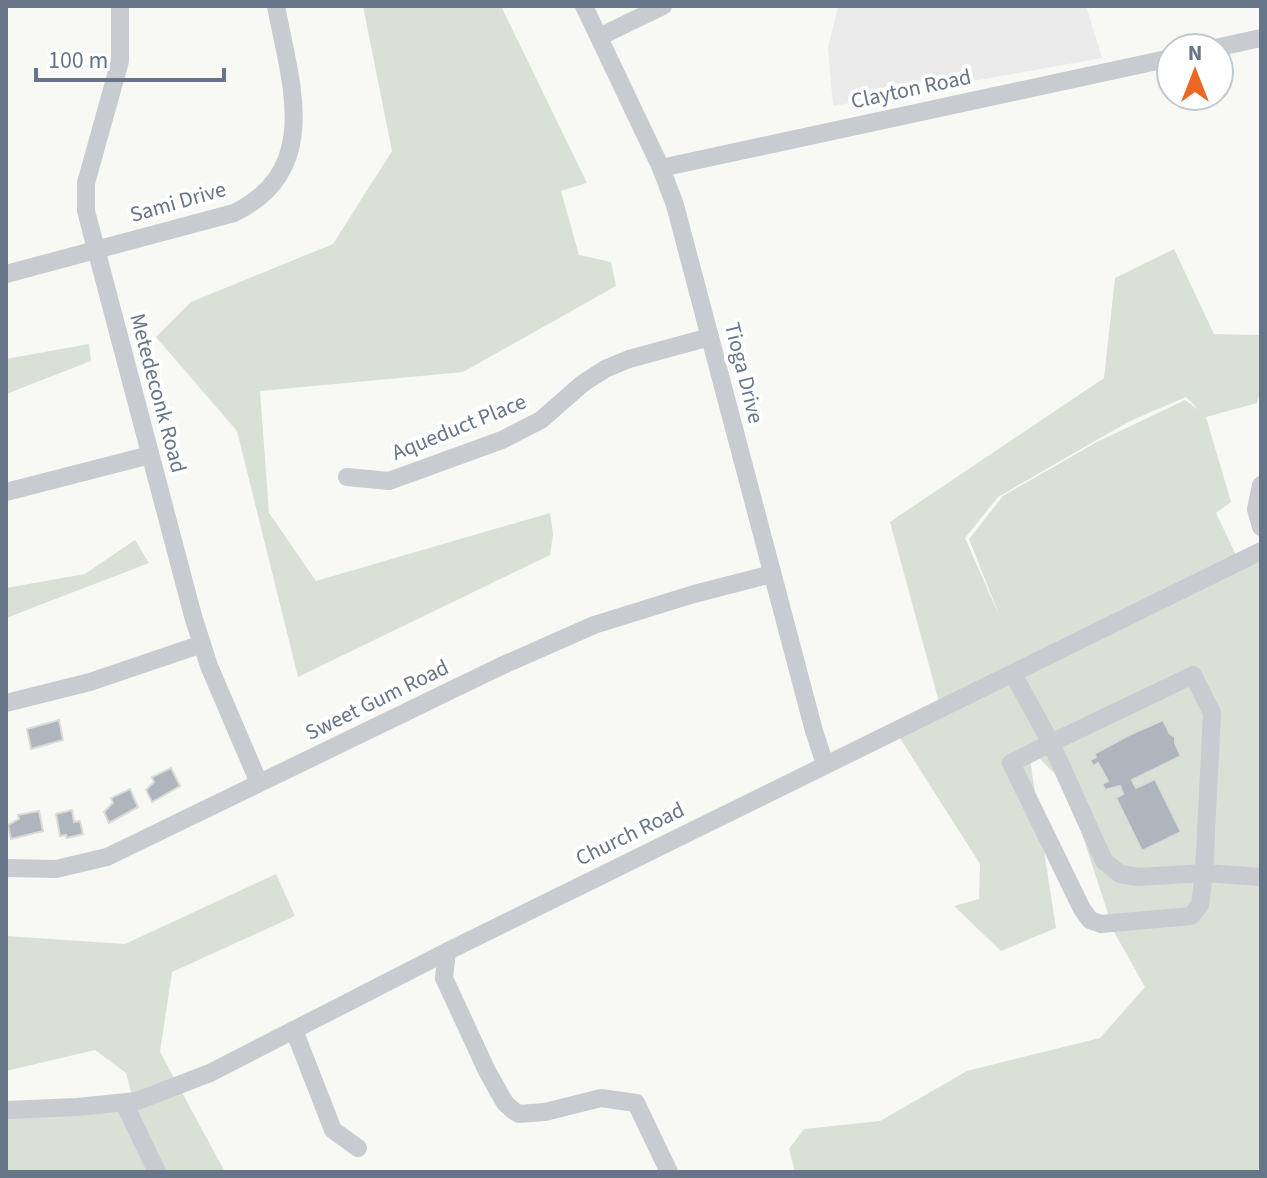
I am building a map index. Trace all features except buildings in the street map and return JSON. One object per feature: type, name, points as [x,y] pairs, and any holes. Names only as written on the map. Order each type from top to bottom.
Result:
[{"type":"street","name":"Metedeconk Road","points":[[120,6],[120,61],[84,199],[202,644],[259,783]]},
{"type":"street","name":"Sami Drive","points":[[6,274],[234,213],[255,201],[279,175],[292,147],[295,120],[276,6]]},
{"type":"street","name":"Tioga Drive","points":[[584,6],[661,168],[675,205],[825,764]]},
{"type":"street","points":[[599,37],[663,6]]},
{"type":"street","points":[[1235,44],[1261,38]]},
{"type":"street","name":"Clayton Road","points":[[661,168],[1155,61]]},
{"type":"street","name":"Aqueduct Place","points":[[347,477],[389,481],[502,440],[541,420],[582,384],[605,369],[629,359],[710,337]]},
{"type":"street","points":[[6,492],[150,455]]},
{"type":"street","points":[[1261,485],[1256,509],[1261,527]]},
{"type":"street","name":"Church Road","points":[[6,1110],[124,1103],[175,1089],[825,764],[1261,551]]},
{"type":"street","name":"Sweet Gum Road","points":[[6,868],[56,869],[107,857],[499,667],[594,625],[640,609],[772,574]]},
{"type":"street","points":[[6,703],[90,682],[202,644]]},
{"type":"street","points":[[1013,674],[1051,743],[1104,861],[1120,874],[1138,877],[1204,873],[1261,877]]},
{"type":"street","points":[[1193,675],[1212,713],[1204,873],[1200,905],[1191,916],[1108,925],[1090,920],[1011,763],[1051,743],[1193,675]]},
{"type":"street","points":[[444,978],[447,952]]},
{"type":"street","points":[[425,963],[444,978],[487,1071],[505,1103],[514,1111],[519,1114],[545,1112],[601,1098],[636,1103],[669,1172]]},
{"type":"street","points":[[294,1030],[333,1130],[358,1148]]},
{"type":"street","points":[[124,1103],[157,1172]]},
{"type":"shaded area","points":[[363,6],[501,6],[587,183],[561,191],[579,255],[611,262],[616,286],[463,372],[260,391],[269,513],[316,581],[550,513],[553,534],[550,555],[298,677],[237,431],[156,337],[191,302],[333,244],[392,151]]},
{"type":"shaded area","points":[[838,6],[1086,6],[1102,58],[833,106],[828,48]]},
{"type":"shaded area","points":[[1174,249],[1214,334],[1261,335],[1261,388],[1257,403],[1206,417],[1231,502],[1216,513],[1237,557],[1261,554],[1259,1172],[795,1172],[789,1149],[804,1129],[880,1121],[967,1071],[1100,1038],[1145,987],[1114,932],[1066,785],[1028,747],[1056,928],[1001,951],[954,906],[979,899],[980,864],[898,735],[942,713],[890,522],[1104,378],[1115,278]],"holes":[[[1186,397],[1199,410],[1185,400],[1095,443],[1003,496],[969,539],[1002,622],[965,538],[998,497],[1128,422]]]},
{"type":"shaded area","points":[[89,344],[91,361],[6,394],[6,359]]},
{"type":"shaded area","points":[[135,540],[149,563],[6,618],[6,588],[85,574]]},
{"type":"shaded area","points":[[276,874],[295,916],[172,972],[160,1052],[225,1172],[6,1172],[6,1111],[134,1103],[126,1073],[95,1050],[6,1071],[6,936],[125,944]]}]
